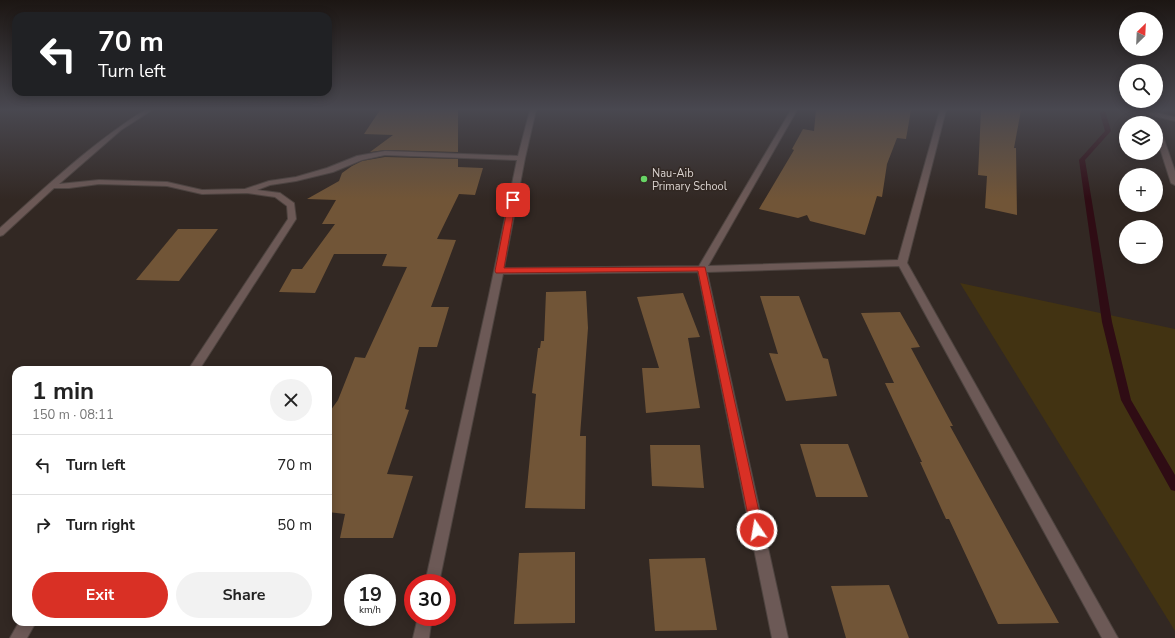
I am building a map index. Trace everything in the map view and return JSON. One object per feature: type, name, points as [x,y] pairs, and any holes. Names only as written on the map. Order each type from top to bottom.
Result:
[{"type":"street","points":[[0,233],[106,140]]},
{"type":"street","points":[[434,574],[526,140]]},
{"type":"street","points":[[777,140],[702,269],[780,638]]},
{"type":"street","points":[[935,140],[902,263],[1110,638]]},
{"type":"street","points":[[1163,146],[1175,183]]},
{"type":"street","points":[[246,191],[269,183],[296,179],[330,170],[360,158],[385,154],[521,158]]},
{"type":"street","points":[[52,186],[70,186],[99,182],[167,184],[202,192],[246,191],[277,195],[291,205],[292,219],[196,366]]},
{"type":"street","points":[[499,271],[702,269],[902,263]]},
{"type":"street","points":[[18,638],[26,626]]},
{"type":"street","points":[[421,638],[423,626]]},
{"type":"shaded area","points":[[960,283],[1175,329],[1175,631]]},
{"type":"building","points":[[387,140],[458,140],[458,152],[385,150],[370,152]]},
{"type":"building","points":[[797,140],[896,140],[887,164],[882,197],[877,196],[865,235],[810,221],[807,215],[798,218],[759,209],[794,150],[792,149]]},
{"type":"building","points":[[980,140],[1016,140],[1014,148],[1016,148],[1017,215],[985,208],[987,176],[978,175]]},
{"type":"building","points":[[385,157],[458,159],[458,167],[483,168],[475,195],[459,194],[437,239],[456,240],[431,307],[449,307],[437,347],[419,347],[405,409],[409,410],[387,474],[413,476],[393,538],[340,538],[345,514],[332,512],[332,408],[338,400],[355,357],[365,358],[407,267],[382,266],[387,254],[334,254],[315,293],[279,292],[292,269],[302,269],[335,224],[322,224],[336,200],[307,199],[339,181],[342,173],[362,161]]},
{"type":"building","points":[[178,229],[218,229],[179,281],[136,280]]},
{"type":"building","points":[[586,291],[588,328],[580,436],[586,436],[585,509],[525,508],[536,394],[532,393],[538,348],[540,348],[541,341],[544,341],[546,292]]},
{"type":"building","points":[[683,293],[700,337],[688,338],[700,408],[646,413],[642,368],[659,368],[637,297]]},
{"type":"building","points":[[760,296],[799,296],[823,358],[828,359],[837,396],[786,401],[769,353],[778,354]]},
{"type":"building","points":[[900,312],[920,347],[911,348],[953,426],[950,426],[1059,623],[998,624],[949,519],[946,519],[920,462],[922,462],[885,383],[894,383],[861,313]]},
{"type":"building","points":[[800,444],[848,444],[868,497],[816,497]]},
{"type":"building","points":[[650,445],[700,445],[704,488],[652,486]]},
{"type":"building","points":[[575,552],[575,623],[514,624],[519,553]]},
{"type":"building","points":[[705,558],[717,630],[655,631],[649,559]]},
{"type":"building","points":[[889,585],[909,638],[846,638],[831,586]]},
{"type":"waterway","points":[[1100,140],[1082,160],[1107,322],[1126,400],[1175,486]]},
{"type":"place","name":"Nau-Aib Primary School","points":[[644,179]]},
{"type":"route","points":[[513,200],[499,271],[702,269],[757,530]]}]
